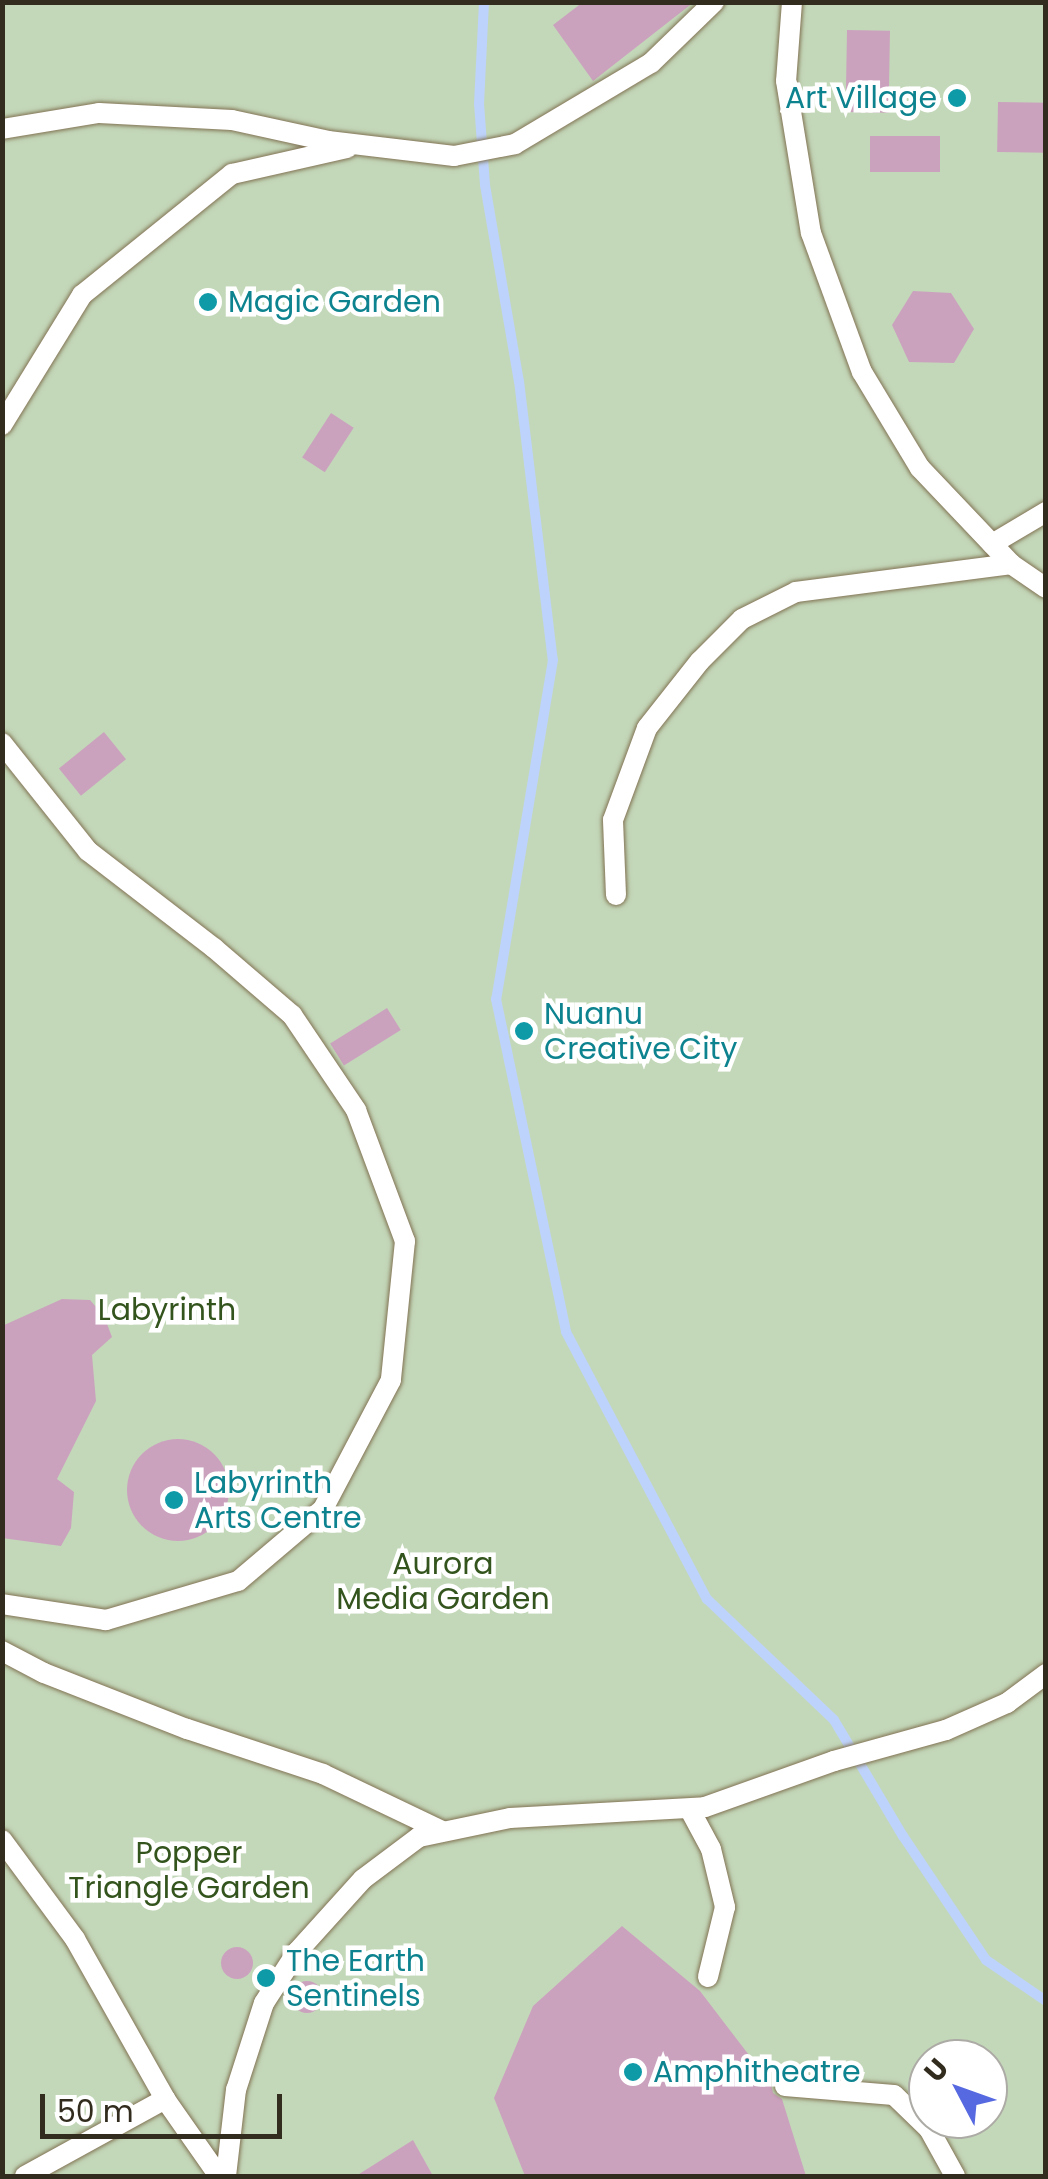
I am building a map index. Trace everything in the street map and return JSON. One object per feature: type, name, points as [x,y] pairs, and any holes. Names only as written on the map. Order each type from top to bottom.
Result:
[{"type":"lane","points":[[2,129],[99,113],[232,120],[328,141],[454,156],[515,144],[651,63],[714,2]]},
{"type":"lane","points":[[792,2],[786,81],[811,233],[862,372],[920,468],[1011,564],[1046,588]]},
{"type":"lane","points":[[2,425],[82,295],[232,174],[366,144]]},
{"type":"lane","points":[[992,544],[1046,512]]},
{"type":"lane","points":[[616,895],[614,820],[647,728],[700,661],[742,619],[796,592],[1011,564]]},
{"type":"lane","points":[[2,744],[88,851],[214,948],[292,1015],[356,1110],[405,1240],[391,1380],[322,1509],[238,1581],[106,1620],[2,1604]]},
{"type":"lane","points":[[2,1651],[44,1673],[169,1722],[323,1774],[442,1830]]},
{"type":"lane","points":[[223,2176],[236,2090],[264,2003],[297,1952],[363,1878],[419,1837],[510,1818],[690,1810],[834,1761],[946,1730],[1007,1703],[1046,1674]]},
{"type":"lane","points":[[690,1810],[711,1849],[725,1907],[708,1977]]},
{"type":"lane","points":[[2,1840],[75,1939],[165,2100],[223,2176]]},
{"type":"lane","points":[[785,2086],[894,2095],[929,2129],[956,2176]]},
{"type":"lane","points":[[24,2176],[165,2100]]},
{"type":"green space","name":"Nuanu Creative City","points":[[3,3],[1045,3],[1045,2176],[3,2176]]},
{"type":"building","points":[[583,2],[694,2],[593,81],[553,25]]},
{"type":"building","points":[[847,30],[890,31],[889,113],[846,112]]},
{"type":"building","points":[[998,102],[1046,103],[1045,153],[997,152]]},
{"type":"building","points":[[870,136],[940,136],[940,172],[870,172]]},
{"type":"building","points":[[913,291],[951,293],[974,329],[954,363],[909,362],[892,325]]},
{"type":"building","points":[[331,413],[354,428],[325,472],[302,457]]},
{"type":"building","points":[[104,732],[126,759],[81,796],[59,769]]},
{"type":"building","points":[[387,1008],[401,1030],[344,1066],[330,1044]]},
{"type":"building","points":[[62,1299],[90,1300],[104,1316],[112,1337],[92,1355],[96,1401],[57,1479],[74,1492],[71,1528],[61,1546],[2,1538],[2,1326]]},
{"type":"building","points":[[178,1439],[197,1443],[214,1454],[225,1471],[229,1490],[225,1509],[214,1526],[197,1537],[178,1541],[159,1537],[142,1526],[131,1509],[127,1490],[131,1471],[142,1454],[159,1443]]},
{"type":"building","name":"Amphitheatre","points":[[622,1926],[700,1991],[771,2084],[773,2093],[782,2099],[806,2176],[525,2176],[494,2098],[533,2006]]},
{"type":"building","points":[[237,1947],[249,1951],[253,1963],[249,1975],[237,1979],[225,1975],[221,1963],[225,1951]]},
{"type":"building","points":[[307,1981],[319,1985],[323,1997],[319,2009],[307,2013],[295,2009],[291,1997],[295,1985]]},
{"type":"building","points":[[413,2140],[433,2176],[356,2176]]},
{"type":"waterway","points":[[484,2],[479,103],[485,185],[519,381],[553,660],[496,999],[566,1332],[707,1599],[834,1720],[903,1836],[986,1960],[1046,2001]]},
{"type":"place","name":"Art Village","points":[[957,98]]},
{"type":"place","name":"Magic Garden","points":[[208,302]]},
{"type":"place","name":"Nuanu Creative City","points":[[524,1031]]},
{"type":"place","name":"Labyrinth Arts Centre","points":[[174,1500]]},
{"type":"place","name":"The Earth Sentinels","points":[[266,1978]]},
{"type":"place","name":"Amphitheatre","points":[[633,2072]]},
{"type":"park label","name":"Labyrinth","points":[[167,1310]]},
{"type":"park label","name":"Aurora Media Garden","points":[[443,1581]]},
{"type":"park label","name":"Popper Triangle Garden","points":[[189,1870]]}]
